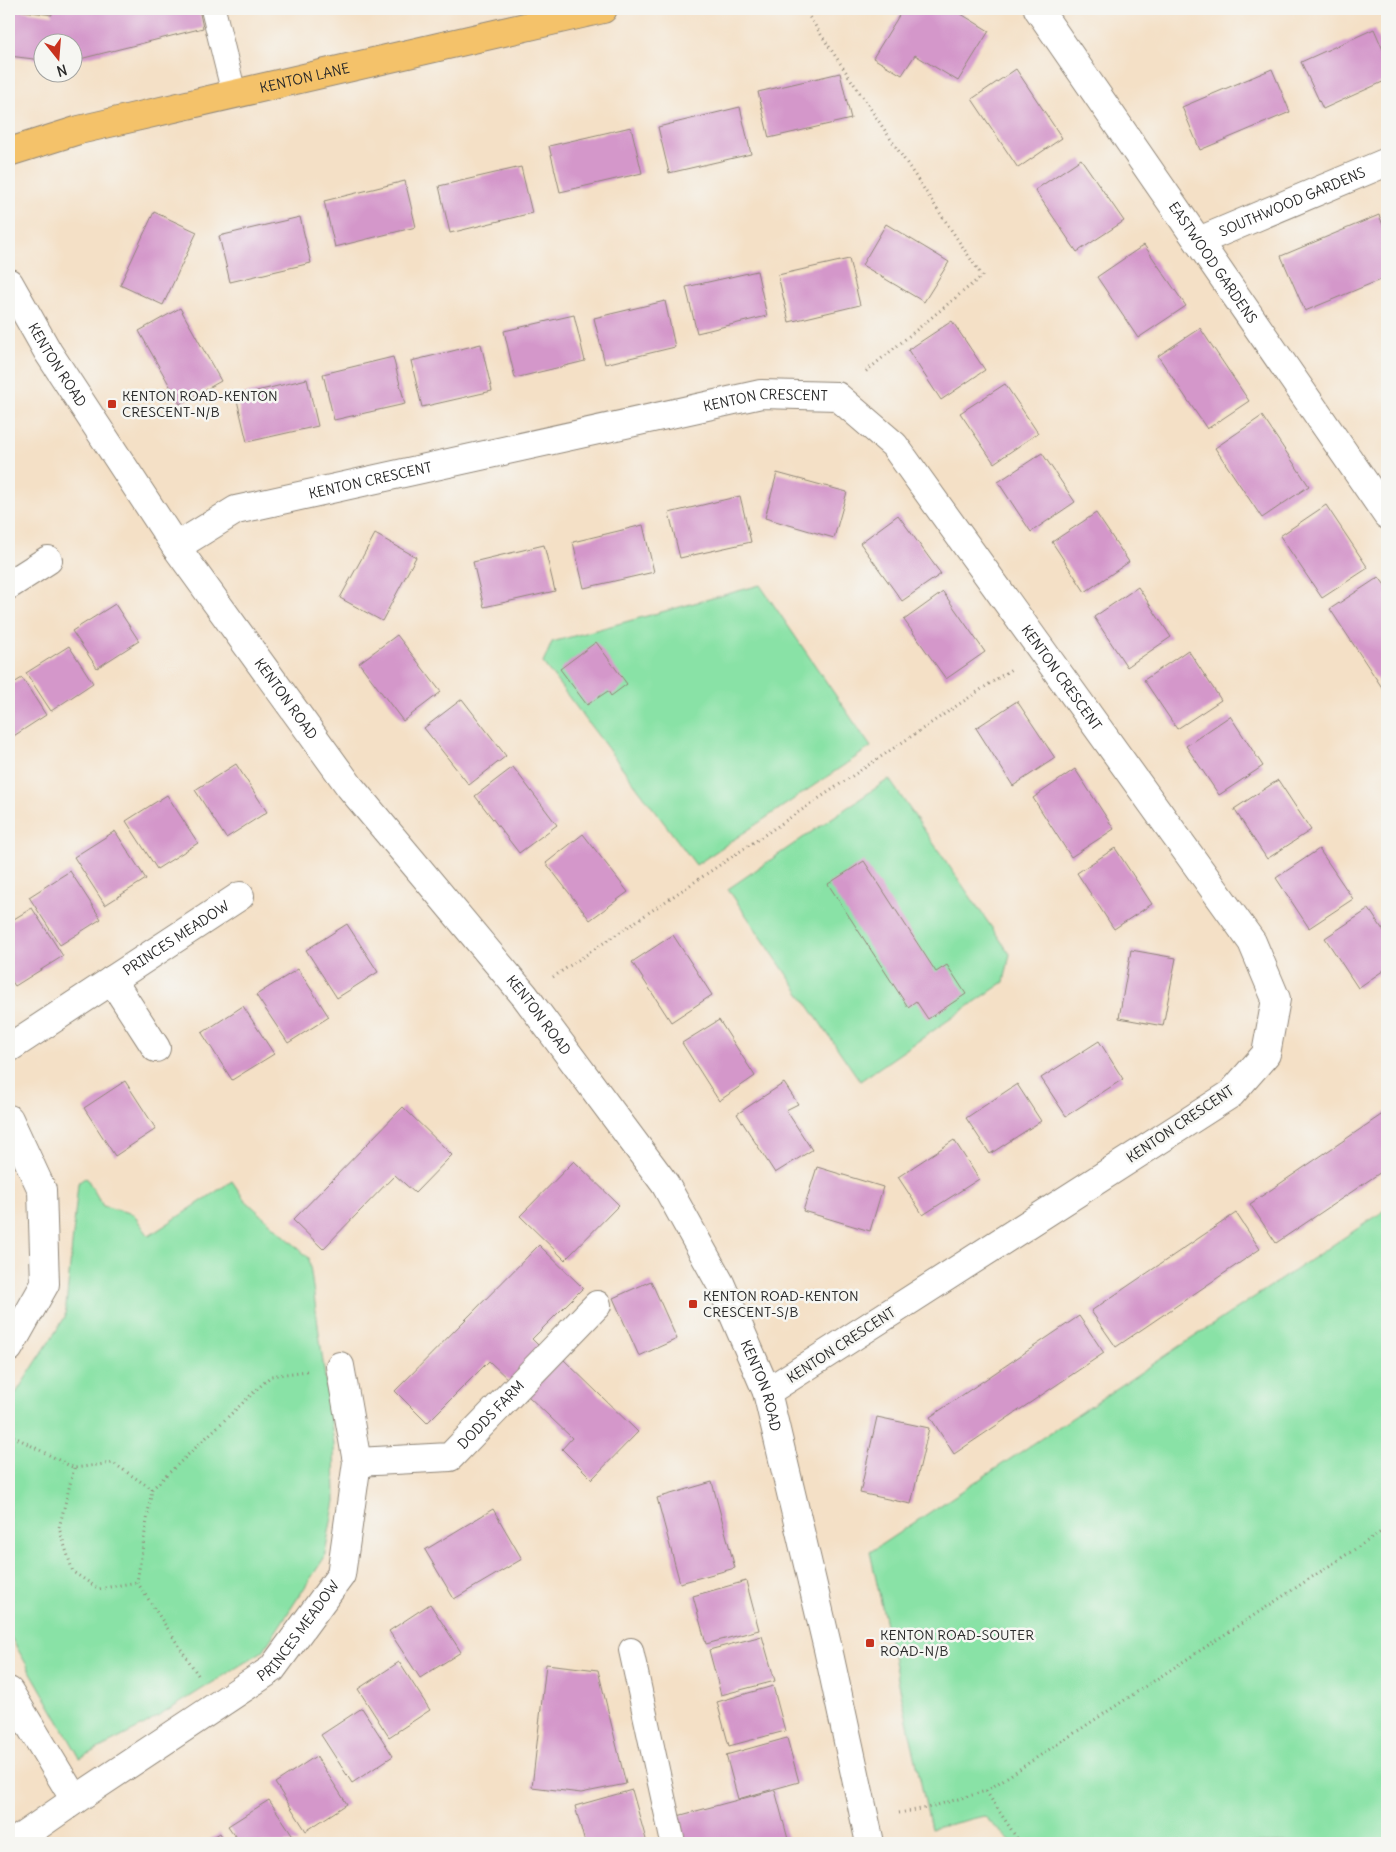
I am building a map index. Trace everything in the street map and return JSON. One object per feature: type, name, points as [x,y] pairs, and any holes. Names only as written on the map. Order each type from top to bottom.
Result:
[{"type":"main road","name":"KENTON LANE","points":[[9,152],[78,130],[603,9]]},
{"type":"street","name":"EASTWOOD GARDENS","points":[[1038,9],[1387,515]]},
{"type":"street","name":"SOUTHWOOD GARDENS","points":[[1199,241],[1387,162]]},
{"type":"street","name":"KENTON ROAD","points":[[9,283],[48,352],[176,547],[350,787],[525,996],[665,1184],[720,1283],[768,1392],[828,1649],[867,1831]]},
{"type":"street","name":"KENTON CRESCENT","points":[[176,547],[236,510],[761,394],[837,396],[894,444],[1040,650],[1252,942],[1276,999],[1266,1054],[1231,1094],[768,1392]]},
{"type":"street","points":[[9,585],[48,560]]},
{"type":"street","name":"PRINCES MEADOW","points":[[9,1048],[240,896]]},
{"type":"street","name":"PRINCES MEADOW","points":[[112,980],[156,1048]]},
{"type":"street","points":[[9,1119],[42,1190],[46,1284],[9,1348]]},
{"type":"street","name":"DODDS FARM","points":[[357,1462],[450,1458],[597,1305]]},
{"type":"street","name":"PRINCES MEADOW","points":[[13,1843],[272,1669],[341,1575],[357,1462],[340,1366]]},
{"type":"street","points":[[9,1691],[75,1800]]},
{"type":"lane","points":[[213,9],[234,94]]},
{"type":"lane","points":[[631,1650],[673,1843]]},
{"type":"path","points":[[804,9],[982,276],[837,396]]},
{"type":"path","points":[[525,996],[1040,650]]},
{"type":"path","points":[[217,1705],[137,1582],[152,1489],[272,1376],[340,1366]]},
{"type":"path","points":[[9,1434],[74,1468],[113,1463],[152,1489]]},
{"type":"path","points":[[74,1468],[59,1528],[73,1572],[99,1589],[137,1582]]},
{"type":"path","points":[[867,1831],[927,1808],[986,1792],[1387,1528]]},
{"type":"path","points":[[986,1792],[1020,1843]]},
{"type":"green space","points":[[760,585],[871,747],[696,865],[543,663],[552,642]]},
{"type":"green space","points":[[889,779],[1010,954],[1004,982],[860,1081],[728,889]]},
{"type":"green space","points":[[86,1177],[103,1206],[133,1214],[149,1236],[232,1181],[244,1199],[309,1258],[334,1444],[335,1501],[324,1558],[263,1651],[143,1726],[80,1758],[9,1634],[9,1404],[65,1317],[78,1183]]},
{"type":"green space","points":[[1387,1209],[1387,1843],[1012,1843],[984,1816],[931,1829],[870,1552]]},
{"type":"building","points":[[9,9],[52,15],[51,9],[199,9],[203,28],[82,58],[82,32],[32,32],[32,59],[9,56]]},
{"type":"building","points":[[903,9],[953,9],[989,31],[958,81],[915,55],[902,75],[873,58]]},
{"type":"building","points":[[1374,29],[1387,59],[1387,80],[1323,109],[1301,62]]},
{"type":"building","points":[[1016,69],[1062,138],[1018,168],[972,99]]},
{"type":"building","points":[[1272,69],[1290,112],[1200,150],[1182,107]]},
{"type":"building","points":[[840,73],[851,119],[769,138],[758,92]]},
{"type":"building","points":[[740,107],[751,154],[669,173],[658,127]]},
{"type":"building","points":[[631,127],[642,173],[560,192],[549,146]]},
{"type":"building","points":[[1081,159],[1124,221],[1077,252],[1035,190]]},
{"type":"building","points":[[521,167],[532,213],[450,233],[439,186]]},
{"type":"building","points":[[405,181],[416,227],[335,247],[324,201]]},
{"type":"building","points":[[154,212],[197,232],[163,305],[120,285]]},
{"type":"building","points":[[1379,215],[1387,235],[1387,277],[1305,311],[1281,256]]},
{"type":"building","points":[[300,217],[311,263],[230,282],[219,236]]},
{"type":"building","points":[[886,224],[949,262],[924,302],[862,265]]},
{"type":"building","points":[[1144,245],[1186,306],[1138,338],[1097,277]]},
{"type":"building","points":[[849,259],[860,305],[789,322],[778,275]]},
{"type":"building","points":[[757,271],[767,316],[697,333],[686,287]]},
{"type":"building","points":[[665,301],[675,347],[605,364],[594,318]]},
{"type":"building","points":[[180,308],[221,381],[180,404],[139,331]]},
{"type":"building","points":[[574,315],[585,361],[515,378],[504,331]]},
{"type":"building","points":[[952,321],[985,370],[941,400],[908,350]]},
{"type":"building","points":[[1200,328],[1249,401],[1207,429],[1158,356]]},
{"type":"building","points":[[481,344],[492,391],[422,407],[411,361]]},
{"type":"building","points":[[393,357],[405,404],[334,420],[323,374]]},
{"type":"building","points":[[307,379],[318,426],[247,442],[236,396]]},
{"type":"building","points":[[1005,384],[1038,433],[994,463],[960,413]]},
{"type":"building","points":[[1262,416],[1309,486],[1262,518],[1215,448]]},
{"type":"building","points":[[1042,453],[1075,502],[1031,532],[998,482]]},
{"type":"building","points":[[777,473],[847,492],[834,538],[765,518]]},
{"type":"building","points":[[740,496],[751,542],[680,558],[669,513]]},
{"type":"building","points":[[1326,505],[1368,568],[1322,598],[1280,536]]},
{"type":"building","points":[[1096,513],[1129,562],[1085,592],[1052,542]]},
{"type":"building","points":[[898,515],[941,574],[902,601],[860,543]]},
{"type":"building","points":[[643,525],[654,572],[584,588],[573,542]]},
{"type":"building","points":[[375,534],[416,557],[382,621],[340,598]]},
{"type":"building","points":[[544,545],[555,591],[484,607],[473,562]]},
{"type":"building","points":[[1379,577],[1387,588],[1387,695],[1330,609]]},
{"type":"building","points":[[1138,587],[1171,637],[1127,667],[1094,617]]},
{"type":"building","points":[[943,592],[985,652],[946,679],[904,620]]},
{"type":"building","points":[[115,604],[139,641],[97,668],[72,631]]},
{"type":"building","points":[[397,635],[441,692],[403,721],[359,663]]},
{"type":"building","points":[[596,642],[627,684],[611,696],[608,691],[587,705],[560,669]]},
{"type":"building","points":[[69,646],[93,683],[51,711],[26,673]]},
{"type":"building","points":[[1188,650],[1221,700],[1177,729],[1144,680]]},
{"type":"building","points":[[22,678],[46,715],[9,739],[9,686]]},
{"type":"building","points":[[462,699],[506,756],[469,785],[424,728]]},
{"type":"building","points":[[1017,701],[1055,758],[1013,786],[976,728]]},
{"type":"building","points":[[1230,716],[1263,766],[1219,795],[1186,746]]},
{"type":"building","points":[[236,764],[267,812],[226,838],[195,790]]},
{"type":"building","points":[[513,767],[557,825],[519,853],[475,796]]},
{"type":"building","points":[[1075,769],[1114,829],[1071,857],[1033,798]]},
{"type":"building","points":[[1278,780],[1311,830],[1267,859],[1234,809]]},
{"type":"building","points":[[167,795],[198,843],[157,869],[126,821]]},
{"type":"building","points":[[115,831],[146,879],[105,905],[74,857]]},
{"type":"building","points":[[583,834],[628,892],[590,920],[546,863]]},
{"type":"building","points":[[1115,848],[1152,904],[1114,929],[1077,873]]},
{"type":"building","points":[[1319,849],[1353,899],[1309,928],[1276,878]]},
{"type":"building","points":[[864,861],[936,972],[947,965],[966,994],[928,1019],[916,1001],[908,1007],[828,884]]},
{"type":"building","points":[[70,871],[101,919],[60,945],[29,897]]},
{"type":"building","points":[[32,908],[63,956],[15,986],[9,977],[9,922]]},
{"type":"building","points":[[1369,909],[1387,936],[1387,968],[1358,988],[1325,938]]},
{"type":"building","points":[[347,924],[378,972],[337,998],[306,950]]},
{"type":"building","points":[[673,935],[712,995],[671,1022],[632,962]]},
{"type":"building","points":[[1131,950],[1176,958],[1163,1026],[1119,1018]]},
{"type":"building","points":[[298,969],[329,1017],[288,1043],[256,995]]},
{"type":"building","points":[[243,1006],[274,1054],[232,1080],[202,1033]]},
{"type":"building","points":[[719,1020],[755,1076],[719,1101],[682,1043]]},
{"type":"building","points":[[1099,1041],[1123,1079],[1066,1116],[1041,1078]]},
{"type":"building","points":[[125,1081],[156,1129],[115,1156],[84,1108]]},
{"type":"building","points":[[784,1083],[798,1104],[786,1110],[812,1150],[775,1173],[737,1114]]},
{"type":"building","points":[[1017,1084],[1041,1121],[990,1154],[966,1118]]},
{"type":"building","points":[[403,1107],[452,1155],[415,1193],[395,1175],[323,1249],[293,1220]]},
{"type":"building","points":[[1387,1111],[1387,1168],[1276,1243],[1250,1204]]},
{"type":"building","points":[[954,1140],[979,1179],[923,1215],[898,1177]]},
{"type":"building","points":[[574,1161],[619,1205],[565,1260],[520,1216]]},
{"type":"building","points":[[817,1167],[883,1187],[870,1231],[803,1211]]},
{"type":"building","points":[[1236,1213],[1260,1249],[1116,1347],[1091,1311]]},
{"type":"building","points":[[539,1245],[583,1288],[532,1339],[545,1352],[513,1384],[489,1361],[427,1423],[395,1391]]},
{"type":"building","points":[[651,1281],[677,1339],[639,1356],[613,1298]]},
{"type":"building","points":[[1079,1316],[1104,1353],[954,1454],[930,1417]]},
{"type":"building","points":[[562,1358],[638,1432],[592,1479],[562,1449],[572,1438],[527,1395]]},
{"type":"building","points":[[877,1417],[929,1428],[911,1504],[860,1493]]},
{"type":"building","points":[[712,1482],[735,1568],[680,1583],[657,1498]]},
{"type":"building","points":[[493,1509],[522,1559],[454,1599],[425,1550]]},
{"type":"building","points":[[746,1581],[759,1630],[706,1644],[693,1596]]},
{"type":"building","points":[[430,1604],[461,1652],[420,1678],[389,1631]]},
{"type":"building","points":[[762,1636],[775,1681],[721,1695],[709,1650]]},
{"type":"building","points":[[399,1662],[430,1710],[389,1737],[358,1689]]},
{"type":"building","points":[[546,1664],[598,1670],[626,1784],[581,1793],[532,1787]]},
{"type":"building","points":[[773,1686],[785,1731],[729,1746],[717,1702]]},
{"type":"building","points":[[362,1708],[393,1756],[352,1783],[321,1735]]},
{"type":"building","points":[[787,1738],[799,1782],[738,1799],[726,1755]]},
{"type":"building","points":[[316,1756],[347,1804],[306,1831],[275,1783]]},
{"type":"building","points":[[632,1790],[647,1843],[585,1843],[575,1806]]},
{"type":"building","points":[[775,1790],[789,1843],[677,1843],[670,1818]]},
{"type":"building","points":[[269,1800],[298,1843],[240,1843],[228,1826]]},
{"type":"building","points":[[220,1833],[226,1843],[204,1843]]},
{"type":"place","name":"KENTON ROAD-KENTON CRESCENT-N/B","points":[[112,404]]},
{"type":"place","name":"KENTON ROAD-KENTON CRESCENT-S/B","points":[[693,1304]]},
{"type":"place","name":"KENTON ROAD-SOUTER ROAD-N/B","points":[[870,1643]]}]
